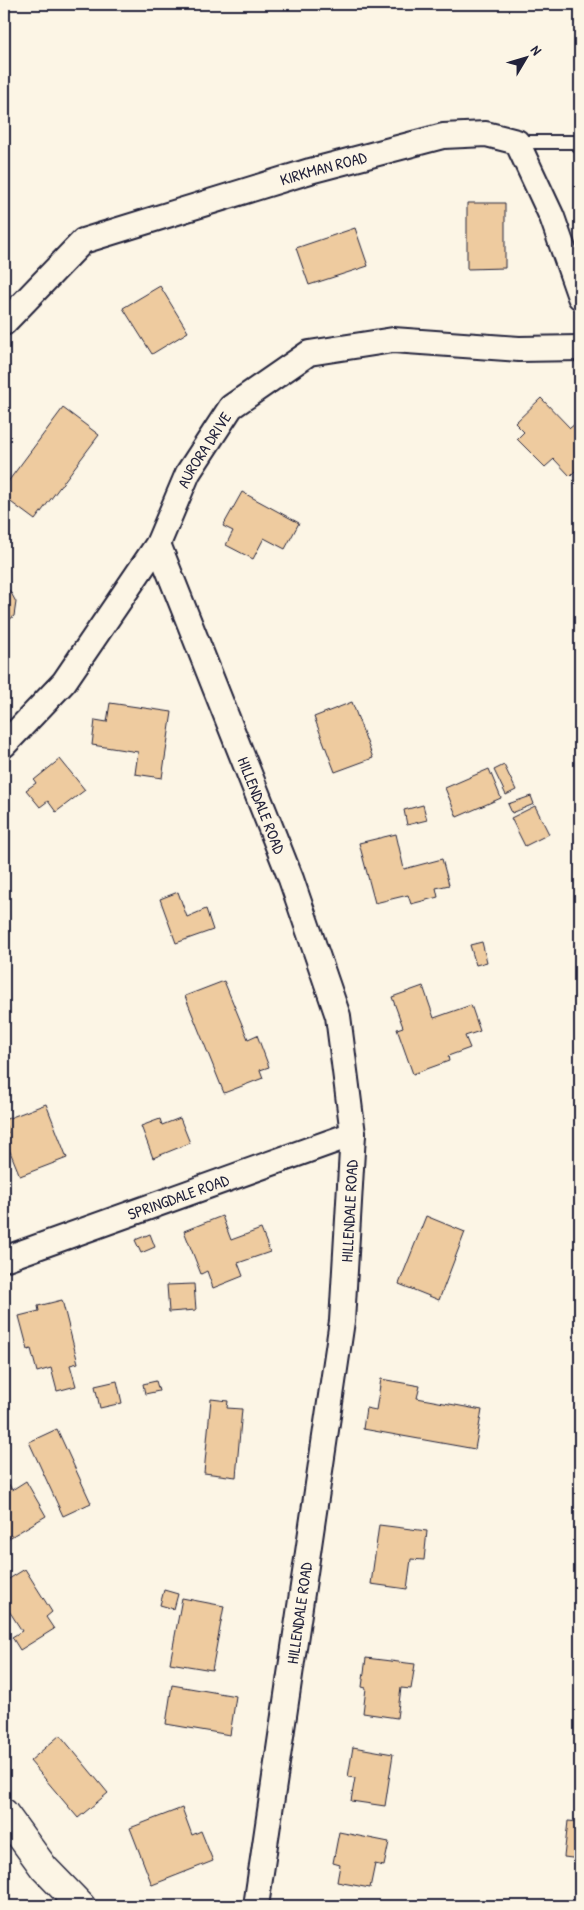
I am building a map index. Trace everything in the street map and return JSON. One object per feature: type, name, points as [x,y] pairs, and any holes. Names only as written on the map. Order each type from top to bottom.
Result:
[{"type":"street","name":"KIRKMAN ROAD","points":[[4,323],[83,241],[310,171],[443,136],[486,134],[517,142]]},
{"type":"street","points":[[517,142],[552,216],[580,297]]},
{"type":"street","name":"AURORA DRIVE","points":[[4,744],[64,682],[158,544],[188,473],[231,407],[309,353],[393,340],[519,348],[580,348]]},
{"type":"street","name":"HILLENDALE ROAD","points":[[158,544],[291,879],[338,1016],[353,1134],[342,1321],[256,1906]]},
{"type":"street","name":"SPRINGDALE ROAD","points":[[4,1258],[353,1134]]},
{"type":"street","points":[[4,1813],[44,1868],[81,1906]]},
{"type":"lane","points":[[517,142],[575,142],[580,148]]},
{"type":"building","points":[[467,203],[505,203],[505,268],[467,269]]},
{"type":"building","points":[[355,228],[368,266],[309,285],[296,248]]},
{"type":"building","points":[[160,286],[188,332],[152,354],[123,308]]},
{"type":"building","points":[[541,398],[570,428],[580,420],[580,466],[570,476],[554,459],[545,467],[517,439],[524,432],[515,423]]},
{"type":"building","points":[[63,408],[99,435],[35,520],[4,497],[4,487]]},
{"type":"building","points":[[242,492],[299,523],[285,549],[264,538],[253,559],[226,545],[233,531],[223,526]]},
{"type":"building","points":[[4,587],[10,591],[16,602],[14,616],[4,624]]},
{"type":"building","points":[[352,702],[373,758],[335,772],[314,717]]},
{"type":"building","points":[[110,703],[172,712],[162,778],[135,774],[138,752],[92,745],[95,720],[107,722]]},
{"type":"building","points":[[60,759],[85,790],[56,812],[48,801],[40,807],[26,790],[36,783],[34,780]]},
{"type":"building","points":[[504,765],[516,790],[506,795],[494,770]]},
{"type":"building","points":[[489,769],[501,798],[457,817],[445,788]]},
{"type":"building","points":[[531,796],[534,804],[512,813],[508,804]]},
{"type":"building","points":[[423,805],[427,820],[407,825],[404,810]]},
{"type":"building","points":[[535,806],[549,834],[525,846],[511,818]]},
{"type":"building","points":[[396,834],[404,869],[442,859],[449,885],[436,888],[438,897],[411,904],[408,895],[375,903],[359,843]]},
{"type":"building","points":[[178,892],[187,917],[206,909],[213,930],[176,943],[160,899]]},
{"type":"building","points":[[482,942],[487,962],[476,965],[470,945]]},
{"type":"building","points":[[224,981],[248,1039],[257,1035],[269,1067],[260,1070],[263,1078],[224,1093],[185,996]]},
{"type":"building","points":[[423,986],[434,1018],[471,1005],[480,1031],[465,1036],[470,1048],[448,1056],[449,1061],[413,1074],[397,1029],[403,1027],[392,997]]},
{"type":"building","points":[[46,1104],[67,1158],[20,1176],[4,1137],[8,1133],[4,1120]]},
{"type":"building","points":[[180,1118],[190,1143],[153,1158],[141,1126],[160,1119],[162,1125]]},
{"type":"building","points":[[222,1216],[231,1240],[261,1229],[270,1252],[238,1263],[243,1276],[213,1288],[207,1271],[201,1274],[184,1231]]},
{"type":"building","points":[[426,1216],[465,1232],[439,1300],[399,1284]]},
{"type":"building","points":[[150,1234],[155,1247],[141,1253],[135,1240]]},
{"type":"building","points":[[194,1284],[196,1310],[169,1312],[167,1285]]},
{"type":"building","points":[[62,1300],[78,1363],[70,1365],[76,1386],[57,1391],[51,1368],[37,1372],[31,1349],[28,1350],[19,1316],[39,1311],[38,1306]]},
{"type":"building","points":[[381,1379],[420,1386],[417,1398],[482,1410],[475,1449],[363,1429],[366,1408],[376,1410]]},
{"type":"building","points":[[117,1381],[122,1403],[100,1408],[95,1386]]},
{"type":"building","points":[[156,1381],[159,1391],[145,1394],[143,1384]]},
{"type":"building","points":[[211,1399],[228,1401],[227,1408],[242,1409],[236,1477],[204,1473]]},
{"type":"building","points":[[57,1429],[91,1503],[63,1516],[29,1442]]},
{"type":"building","points":[[4,1475],[12,1490],[26,1481],[46,1516],[4,1541]]},
{"type":"building","points":[[379,1525],[427,1531],[424,1560],[411,1559],[407,1589],[371,1584]]},
{"type":"building","points":[[25,1569],[52,1612],[46,1617],[54,1629],[20,1650],[12,1637],[22,1631],[4,1603],[4,1582]]},
{"type":"building","points":[[164,1590],[178,1594],[174,1609],[160,1605]]},
{"type":"building","points":[[182,1598],[224,1606],[212,1670],[170,1663]]},
{"type":"building","points":[[366,1658],[415,1664],[411,1689],[401,1688],[397,1718],[363,1713],[366,1688],[362,1687]]},
{"type":"building","points":[[172,1685],[236,1696],[230,1735],[166,1724]]},
{"type":"building","points":[[60,1735],[108,1793],[78,1818],[30,1761]]},
{"type":"building","points":[[353,1747],[393,1754],[385,1806],[351,1801],[355,1778],[348,1777]]},
{"type":"building","points":[[182,1808],[192,1835],[201,1831],[213,1861],[152,1885],[130,1828]]},
{"type":"building","points":[[568,1821],[580,1822],[580,1859],[564,1857]]},
{"type":"building","points":[[339,1832],[389,1842],[384,1866],[375,1864],[370,1888],[337,1882],[340,1865],[333,1863]]}]
